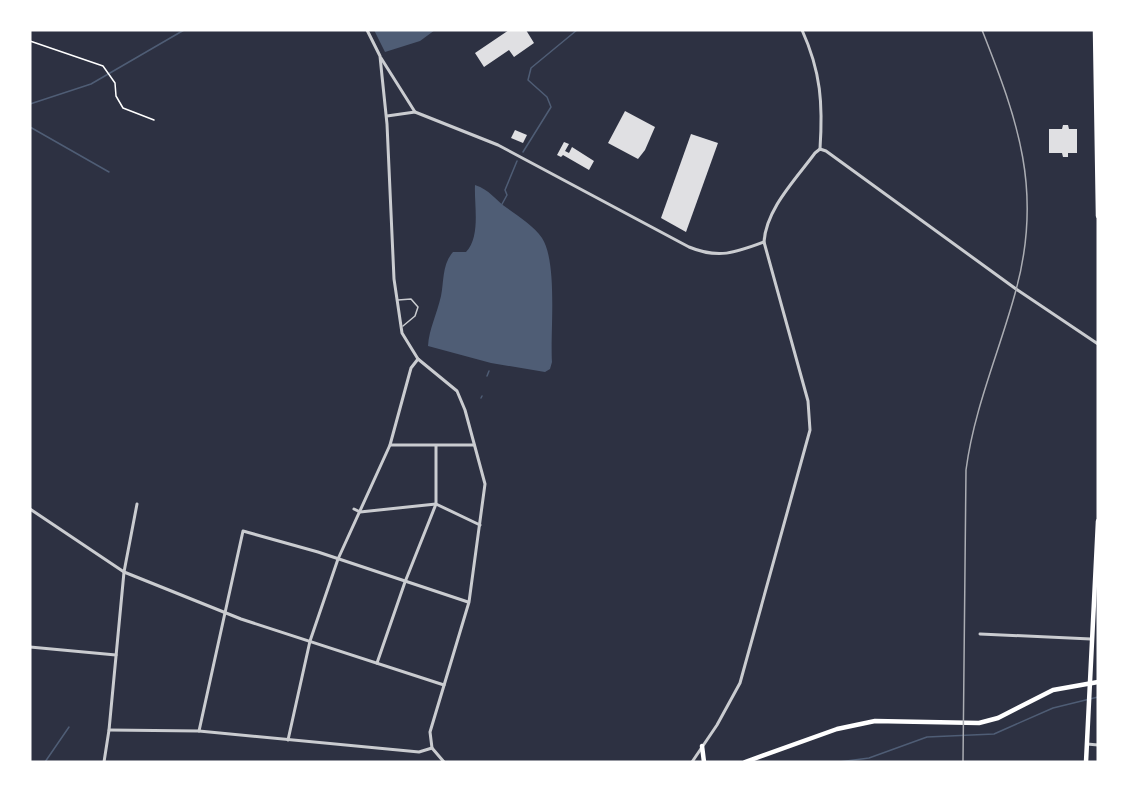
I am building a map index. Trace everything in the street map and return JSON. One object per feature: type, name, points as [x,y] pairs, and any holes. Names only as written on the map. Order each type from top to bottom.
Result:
[{"type":"main road","points":[[1095,30],[1098,216]]},
{"type":"main road","points":[[1086,762],[1098,521]]},
{"type":"main road","points":[[746,762],[837,729],[875,721],[963,724],[998,718],[1053,690],[1098,682]]},
{"type":"main road","points":[[702,746],[704,762]]},
{"type":"street","points":[[368,30],[380,56],[415,112]]},
{"type":"street","points":[[802,30],[820,82],[822,113],[820,150]]},
{"type":"street","points":[[380,56],[387,116],[397,300],[401,327],[405,339],[418,359],[456,391],[485,484],[469,602],[430,732],[432,748],[444,762]]},
{"type":"street","points":[[387,116],[415,112],[498,145],[708,255],[740,251],[764,242]]},
{"type":"street","points":[[692,762],[727,708],[740,682],[810,430],[808,401],[764,242],[770,216],[815,153],[820,150],[826,151],[1020,292],[1098,344]]},
{"type":"street","points":[[288,740],[310,642],[338,559],[390,445],[411,368],[418,359]]},
{"type":"street","points":[[390,445],[474,445]]},
{"type":"street","points":[[377,663],[435,504],[436,446]]},
{"type":"street","points":[[104,762],[124,572],[137,504]]},
{"type":"street","points":[[354,509],[360,512],[435,504],[480,525]]},
{"type":"street","points":[[30,510],[124,572],[223,612],[444,685]]},
{"type":"street","points":[[199,731],[223,612],[243,531],[469,602]]},
{"type":"street","points":[[980,634],[1091,639]]},
{"type":"street","points":[[30,646],[116,655]]},
{"type":"street","points":[[109,730],[199,731],[419,752],[432,748]]},
{"type":"street","points":[[1087,744],[1098,745]]},
{"type":"lane","points":[[397,300],[411,300],[418,307],[415,316],[401,327]]},
{"type":"path","points":[[30,41],[104,66],[115,84],[116,96],[123,108],[154,120]]},
{"type":"water","points":[[374,30],[435,30],[420,41],[385,52]]},
{"type":"water","points":[[475,185],[488,192],[531,226],[542,238],[547,249],[552,280],[552,362],[550,369],[545,372],[491,363],[428,346],[449,257],[453,252],[466,252],[474,238]]},
{"type":"building","points":[[509,30],[526,30],[534,43],[514,57],[509,50],[484,67],[475,53]]},
{"type":"building","points":[[625,111],[655,127],[645,150],[638,159],[608,143]]},
{"type":"building","points":[[1063,125],[1068,125],[1069,129],[1077,129],[1077,153],[1068,153],[1068,157],[1063,157],[1062,153],[1049,153],[1049,129],[1062,129]]},
{"type":"building","points":[[515,130],[527,135],[523,143],[511,138]]},
{"type":"building","points":[[691,134],[718,143],[686,232],[661,218]]},
{"type":"building","points":[[564,142],[569,144],[565,151],[569,153],[572,147],[594,161],[589,170],[563,155],[561,157],[557,155]]},
{"type":"waterway","points":[[30,104],[91,84],[184,30]]},
{"type":"waterway","points":[[523,152],[551,107],[547,97],[528,80],[531,68],[577,30]]},
{"type":"waterway","points":[[30,127],[109,172]]},
{"type":"waterway","points":[[501,206],[507,195],[505,190],[517,161]]},
{"type":"waterway","points":[[487,376],[489,371]]},
{"type":"waterway","points":[[839,762],[869,758],[927,737],[994,734],[1053,708],[1098,697]]},
{"type":"waterway","points":[[45,762],[69,727]]},
{"type":"railway","points":[[963,762],[966,470],[981,402],[1016,290],[1024,254],[1027,220],[1027,188],[1016,126],[982,30]]}]
